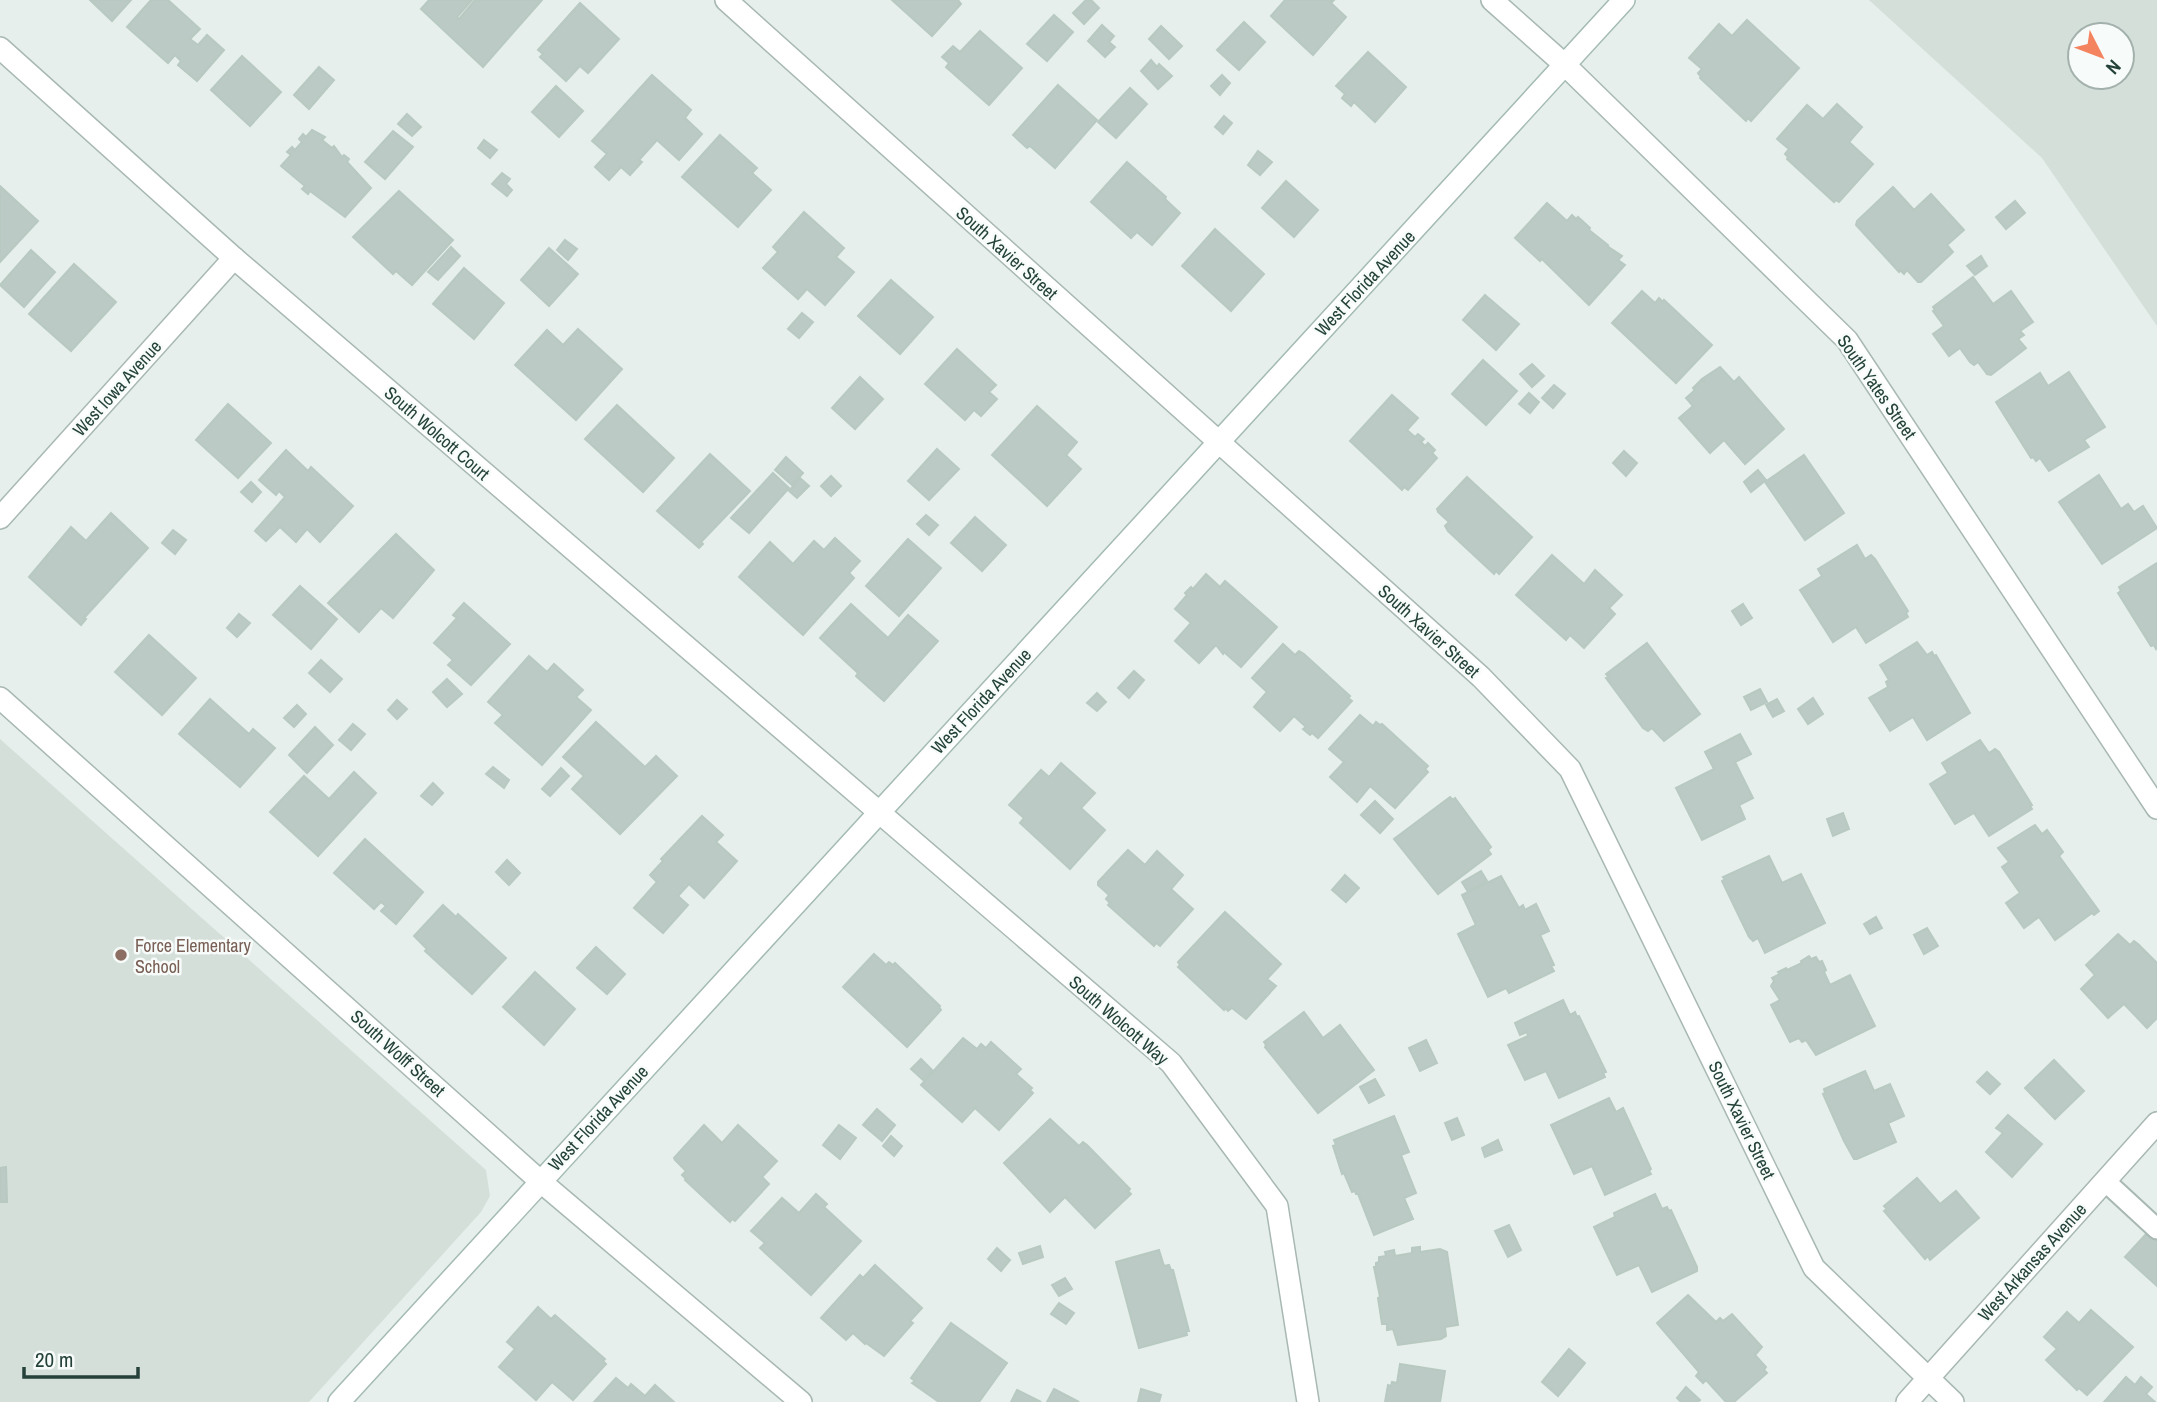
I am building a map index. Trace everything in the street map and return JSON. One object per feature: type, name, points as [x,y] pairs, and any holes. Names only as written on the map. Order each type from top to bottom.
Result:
[{"type":"street","name":"South Xavier Street","points":[[726,0],[1480,677],[1570,769],[1814,1268],[1953,1402]]},
{"type":"street","name":"South Yates Street","points":[[1492,0],[1565,65],[1847,340],[2157,808]]},
{"type":"street","name":"West Florida Avenue","points":[[339,1402],[1624,0]]},
{"type":"street","name":"South Wolcott Court","points":[[0,48],[234,258],[878,813]]},
{"type":"street","name":"West Iowa Avenue","points":[[0,518],[234,258]]},
{"type":"street","name":"South Wolff Street","points":[[0,698],[540,1181],[801,1402]]},
{"type":"street","name":"South Wolcott Way","points":[[878,813],[1171,1063],[1277,1206],[1308,1402]]},
{"type":"street","name":"West Arkansas Avenue","points":[[1907,1402],[2157,1123]]},
{"type":"lane","points":[[2105,1181],[2157,1229]]},
{"type":"shaded area","points":[[1869,0],[2157,0],[2157,326],[2042,158]]},
{"type":"shaded area","name":"Force Elementary School","points":[[0,739],[486,1170],[490,1196],[481,1212],[309,1402],[0,1402]]},
{"type":"building","points":[[90,0],[131,0],[112,21]]},
{"type":"building","points":[[151,0],[168,0],[200,29],[190,39],[198,45],[207,35],[224,50],[197,81],[178,65],[181,61],[175,55],[168,63],[127,27]]},
{"type":"building","points":[[429,0],[472,0],[457,17],[459,19],[475,0],[542,0],[483,67],[421,9]]},
{"type":"building","points":[[892,0],[958,0],[961,4],[932,36]]},
{"type":"building","points":[[1086,0],[1091,0],[1099,8],[1084,24],[1073,13]]},
{"type":"building","points":[[1285,0],[1334,0],[1331,3],[1346,17],[1313,55],[1271,16]]},
{"type":"building","points":[[580,3],[619,39],[588,73],[580,66],[566,81],[540,57],[543,54],[538,50]]},
{"type":"building","points":[[1054,15],[1073,32],[1047,61],[1027,44]]},
{"type":"building","points":[[1747,20],[1799,68],[1751,121],[1748,118],[1746,121],[1700,78],[1698,73],[1702,69],[1689,58],[1719,24],[1732,36]]},
{"type":"building","points":[[1244,22],[1265,42],[1239,70],[1217,50]]},
{"type":"building","points":[[1102,25],[1114,36],[1109,42],[1115,47],[1105,57],[1088,41]]},
{"type":"building","points":[[1161,26],[1182,46],[1169,59],[1149,39]]},
{"type":"building","points":[[980,31],[1022,68],[989,105],[946,67],[949,63],[942,57],[953,46],[960,52]]},
{"type":"building","points":[[1368,52],[1406,87],[1375,122],[1354,102],[1351,106],[1342,98],[1345,94],[1336,86]]},
{"type":"building","points":[[242,56],[281,92],[250,126],[211,90]]},
{"type":"building","points":[[1151,60],[1172,76],[1158,89],[1141,71]]},
{"type":"building","points":[[319,67],[334,80],[309,109],[294,95]]},
{"type":"building","points":[[652,75],[691,110],[685,118],[702,134],[679,160],[657,140],[630,175],[621,167],[609,180],[595,167],[607,154],[592,141]]},
{"type":"building","points":[[1222,75],[1230,83],[1220,95],[1211,86]]},
{"type":"building","points":[[1058,85],[1097,120],[1055,168],[1013,135]]},
{"type":"building","points":[[556,86],[583,111],[559,137],[532,112]]},
{"type":"building","points":[[1130,88],[1147,104],[1116,138],[1098,122]]},
{"type":"building","points":[[1837,104],[1862,127],[1849,142],[1873,164],[1839,202],[1834,202],[1787,159],[1785,154],[1789,149],[1777,139],[1807,105],[1823,119]]},
{"type":"building","points":[[407,114],[421,127],[412,136],[398,124]]},
{"type":"building","points":[[1224,116],[1232,123],[1223,134],[1215,127]]},
{"type":"building","points":[[312,130],[325,137],[322,140],[332,148],[334,146],[342,157],[344,155],[349,159],[347,162],[371,188],[345,217],[310,191],[308,194],[302,189],[305,186],[281,166],[291,155],[287,152],[292,147],[295,150],[302,142],[299,139],[303,134],[306,137]]},
{"type":"building","points":[[393,131],[413,147],[385,179],[365,162]]},
{"type":"building","points":[[720,135],[757,168],[752,173],[771,190],[738,227],[682,177]]},
{"type":"building","points":[[484,140],[497,150],[490,158],[478,148]]},
{"type":"building","points":[[1258,151],[1272,162],[1260,175],[1248,165]]},
{"type":"building","points":[[1127,162],[1180,213],[1152,245],[1137,232],[1131,238],[1091,202]]},
{"type":"building","points":[[502,173],[510,179],[506,184],[512,190],[507,196],[492,184]]},
{"type":"building","points":[[1286,181],[1318,210],[1294,237],[1262,208]]},
{"type":"building","points":[[0,186],[38,221],[0,262]]},
{"type":"building","points":[[1893,187],[1914,210],[1931,194],[1964,230],[1947,245],[1953,252],[1921,282],[1907,270],[1904,274],[1900,270],[1899,272],[1856,225]]},
{"type":"building","points":[[399,191],[453,240],[412,285],[396,271],[393,274],[353,237]]},
{"type":"building","points":[[2015,201],[2025,213],[2006,229],[1996,217]]},
{"type":"building","points":[[1547,203],[1567,221],[1572,215],[1576,219],[1578,217],[1607,246],[1622,256],[1618,260],[1625,265],[1589,305],[1542,259],[1540,261],[1515,238]]},
{"type":"building","points":[[804,212],[844,248],[836,257],[854,272],[825,305],[807,289],[798,299],[763,268],[778,252],[773,247]]},
{"type":"building","points":[[1215,229],[1264,274],[1231,311],[1182,266]]},
{"type":"building","points":[[565,240],[577,249],[568,260],[557,250]]},
{"type":"building","points":[[451,247],[460,256],[438,280],[428,272]]},
{"type":"building","points":[[549,248],[578,274],[549,306],[521,280]]},
{"type":"building","points":[[31,250],[55,272],[24,307],[0,285]]},
{"type":"building","points":[[1981,256],[1987,266],[1975,275],[1967,266]]},
{"type":"building","points":[[74,264],[116,302],[71,351],[29,314]]},
{"type":"building","points":[[464,268],[504,303],[474,339],[433,304]]},
{"type":"building","points":[[1973,277],[1993,304],[2011,291],[2033,322],[2020,331],[2024,335],[2018,339],[2026,348],[1991,375],[1987,374],[1978,362],[1974,365],[1970,362],[1960,348],[1949,356],[1933,334],[1944,326],[1933,307]]},
{"type":"building","points":[[891,280],[933,317],[900,354],[858,316]]},
{"type":"building","points":[[1642,291],[1655,303],[1659,298],[1663,302],[1664,300],[1712,345],[1676,383],[1612,323]]},
{"type":"building","points":[[1485,295],[1519,324],[1496,350],[1463,320]]},
{"type":"building","points":[[802,313],[813,322],[799,338],[788,329]]},
{"type":"building","points":[[578,329],[622,369],[576,420],[515,365],[547,330],[563,345]]},
{"type":"building","points":[[957,349],[996,385],[989,392],[997,399],[981,416],[974,410],[965,420],[925,384]]},
{"type":"building","points":[[1483,360],[1517,391],[1486,425],[1452,394]]},
{"type":"building","points":[[1532,364],[1544,376],[1532,387],[1520,374]]},
{"type":"building","points":[[1720,367],[1734,382],[1739,377],[1784,429],[1745,464],[1724,440],[1710,453],[1679,418],[1693,406],[1686,398],[1695,390],[1693,388],[1701,380],[1705,382],[1702,379]]},
{"type":"building","points":[[2069,372],[2105,427],[2084,440],[2089,447],[2049,471],[2040,458],[2036,461],[2031,458],[1996,402],[2040,373],[2048,386]]},
{"type":"building","points":[[860,377],[883,399],[855,429],[832,408]]},
{"type":"building","points":[[1554,385],[1565,394],[1553,408],[1542,398]]},
{"type":"building","points":[[1529,393],[1539,402],[1530,413],[1519,404]]},
{"type":"building","points":[[1392,395],[1418,418],[1407,430],[1415,437],[1418,434],[1424,439],[1421,442],[1425,446],[1428,443],[1435,450],[1432,453],[1437,458],[1408,490],[1404,487],[1402,490],[1350,441]]},
{"type":"building","points":[[228,404],[271,443],[238,478],[196,440]]},
{"type":"building","points":[[617,405],[674,458],[643,492],[585,439]]},
{"type":"building","points":[[1037,406],[1077,442],[1066,455],[1081,469],[1047,506],[992,455]]},
{"type":"building","points":[[937,449],[959,469],[929,500],[908,481]]},
{"type":"building","points":[[286,450],[308,471],[311,467],[353,506],[320,542],[307,529],[296,542],[280,527],[266,541],[255,531],[285,497],[279,491],[276,495],[259,480]]},
{"type":"building","points":[[1624,451],[1637,463],[1626,476],[1613,463]]},
{"type":"building","points":[[710,454],[750,491],[701,542],[703,544],[699,548],[657,511]]},
{"type":"building","points":[[1804,455],[1844,513],[1805,540],[1765,482]]},
{"type":"building","points":[[786,457],[803,473],[792,485],[775,470]]},
{"type":"building","points":[[1758,470],[1766,480],[1751,492],[1744,482]]},
{"type":"building","points":[[773,473],[789,488],[749,533],[731,518]]},
{"type":"building","points":[[2099,475],[2121,509],[2128,504],[2134,512],[2143,506],[2157,528],[2102,564],[2059,502]]},
{"type":"building","points":[[831,476],[841,486],[831,496],[821,486]]},
{"type":"building","points":[[1467,477],[1532,537],[1499,574],[1496,571],[1494,574],[1448,531],[1445,526],[1449,522],[1437,509]]},
{"type":"building","points":[[800,478],[809,486],[797,498],[789,491]]},
{"type":"building","points":[[251,482],[261,492],[252,502],[241,492]]},
{"type":"building","points":[[111,513],[148,548],[84,618],[86,619],[81,625],[29,577],[71,527],[86,541]]},
{"type":"building","points":[[926,515],[938,525],[929,535],[917,524]]},
{"type":"building","points":[[975,517],[1006,545],[982,571],[951,543]]},
{"type":"building","points":[[173,530],[186,540],[175,554],[162,543]]},
{"type":"building","points":[[396,534],[434,570],[393,618],[381,608],[359,632],[328,603]]},
{"type":"building","points":[[835,538],[860,561],[849,573],[854,578],[803,635],[739,577],[770,542],[793,564],[814,541],[824,550]]},
{"type":"building","points":[[908,539],[941,568],[899,616],[866,586]]},
{"type":"building","points":[[1857,545],[1865,559],[1871,555],[1875,559],[1908,611],[1908,617],[1866,643],[1856,627],[1833,642],[1800,590],[1822,576],[1818,569]]},
{"type":"building","points":[[1552,555],[1584,584],[1595,570],[1622,595],[1609,608],[1615,614],[1584,648],[1570,635],[1566,640],[1516,595]]},
{"type":"building","points":[[2157,563],[2156,649],[2154,645],[2151,646],[2118,593],[2121,591],[2119,587]]},
{"type":"building","points":[[1206,574],[1220,587],[1225,581],[1277,627],[1241,667],[1224,652],[1223,654],[1216,645],[1199,663],[1175,641],[1191,623],[1175,609],[1187,595],[1185,593],[1191,587],[1193,589]]},
{"type":"building","points":[[300,586],[337,619],[311,649],[273,615]]},
{"type":"building","points":[[464,603],[510,644],[471,685],[448,665],[453,660],[434,643],[457,618],[453,615]]},
{"type":"building","points":[[851,604],[888,638],[908,615],[938,641],[884,701],[820,638]]},
{"type":"building","points":[[1743,604],[1752,618],[1741,625],[1732,611]]},
{"type":"building","points":[[239,614],[250,623],[237,637],[227,628]]},
{"type":"building","points":[[149,635],[196,678],[162,715],[115,672]]},
{"type":"building","points":[[1917,642],[1927,655],[1932,652],[1936,655],[1970,713],[1927,740],[1913,717],[1890,731],[1869,698],[1888,687],[1886,682],[1889,680],[1880,665]]},
{"type":"building","points":[[1647,643],[1700,714],[1664,741],[1652,728],[1648,731],[1643,728],[1606,678],[1609,677],[1606,674]]},
{"type":"building","points":[[1283,644],[1295,655],[1299,651],[1304,654],[1350,696],[1348,698],[1352,701],[1318,738],[1303,729],[1306,727],[1294,716],[1280,731],[1254,707],[1267,692],[1252,678]]},
{"type":"building","points":[[529,656],[547,672],[554,664],[583,690],[576,697],[591,710],[542,765],[495,723],[503,715],[488,702]]},
{"type":"building","points":[[321,660],[342,679],[330,692],[309,673]]},
{"type":"building","points":[[1134,671],[1144,680],[1129,698],[1118,688]]},
{"type":"building","points":[[447,679],[462,694],[447,707],[433,692]]},
{"type":"building","points":[[1760,689],[1767,702],[1751,710],[1744,697]]},
{"type":"building","points":[[1097,693],[1106,702],[1097,711],[1087,703]]},
{"type":"building","points":[[1813,698],[1823,714],[1808,724],[1798,709]]},
{"type":"building","points":[[210,699],[249,734],[253,729],[275,748],[240,787],[179,734]]},
{"type":"building","points":[[1777,699],[1784,711],[1773,717],[1766,705]]},
{"type":"building","points":[[397,700],[407,709],[397,719],[388,710]]},
{"type":"building","points":[[297,705],[306,714],[294,727],[284,718]]},
{"type":"building","points":[[1360,715],[1373,726],[1376,722],[1382,724],[1428,766],[1425,769],[1428,772],[1395,808],[1370,786],[1357,802],[1330,777],[1344,762],[1329,749]]},
{"type":"building","points":[[596,722],[645,767],[656,756],[677,776],[620,834],[572,789],[584,776],[563,757]]},
{"type":"building","points":[[353,724],[365,734],[351,750],[339,740]]},
{"type":"building","points":[[315,727],[333,745],[307,773],[289,755]]},
{"type":"building","points":[[1740,734],[1751,754],[1735,762],[1753,798],[1739,805],[1745,819],[1702,840],[1676,788],[1714,769],[1705,752]]},
{"type":"building","points":[[1980,740],[1989,753],[1995,749],[1999,752],[2032,805],[2032,809],[1989,836],[1974,813],[1955,824],[1930,784],[1948,773],[1942,763]]},
{"type":"building","points":[[1061,763],[1095,793],[1081,808],[1105,830],[1070,869],[1020,823],[1024,818],[1009,805],[1041,770],[1049,777]]},
{"type":"building","points":[[493,767],[509,780],[504,788],[486,774]]},
{"type":"building","points":[[561,768],[569,776],[550,796],[542,789]]},
{"type":"building","points":[[354,772],[376,793],[318,856],[270,812],[304,776],[329,799]]},
{"type":"building","points":[[433,783],[443,793],[432,805],[421,796]]},
{"type":"building","points":[[1450,797],[1453,800],[1455,798],[1491,847],[1488,850],[1491,854],[1438,894],[1394,839]]},
{"type":"building","points":[[1375,801],[1393,819],[1380,833],[1361,815]]},
{"type":"building","points":[[1843,813],[1849,829],[1833,836],[1827,819]]},
{"type":"building","points":[[702,816],[723,835],[716,842],[737,861],[704,898],[689,884],[678,896],[688,905],[663,933],[634,908],[657,882],[650,875],[663,861],[661,859]]},
{"type":"building","points":[[2035,825],[2042,834],[2047,830],[2063,852],[2059,856],[2099,911],[2094,915],[2092,913],[2055,940],[2039,917],[2024,928],[2006,903],[2020,893],[2002,867],[2009,862],[1998,848]]},
{"type":"building","points":[[365,839],[423,892],[396,924],[381,911],[386,906],[381,902],[374,909],[334,873]]},
{"type":"building","points":[[1128,850],[1145,865],[1157,851],[1183,875],[1171,889],[1193,909],[1160,946],[1156,943],[1154,946],[1108,905],[1110,903],[1106,899],[1109,895],[1098,885]]},
{"type":"building","points":[[1769,856],[1782,883],[1801,874],[1825,923],[1765,953],[1758,938],[1753,941],[1749,937],[1722,881],[1725,879],[1723,877]]},
{"type":"building","points":[[507,860],[520,873],[509,885],[496,872]]},
{"type":"building","points":[[1481,871],[1487,881],[1468,892],[1462,882]]},
{"type":"building","points":[[1345,875],[1359,888],[1346,902],[1332,890]]},
{"type":"building","points":[[1501,876],[1519,908],[1523,905],[1525,910],[1536,904],[1549,931],[1540,935],[1554,965],[1551,966],[1554,971],[1509,993],[1506,988],[1488,997],[1458,934],[1476,925],[1462,895]]},
{"type":"building","points":[[443,905],[456,917],[458,914],[506,958],[472,994],[425,951],[427,949],[414,936]]},
{"type":"building","points":[[1225,912],[1281,964],[1267,979],[1276,986],[1246,1019],[1232,1008],[1224,1010],[1178,967],[1178,962]]},
{"type":"building","points":[[1876,917],[1882,928],[1870,934],[1864,924]]},
{"type":"building","points":[[1927,928],[1938,946],[1924,954],[1914,935]]},
{"type":"building","points":[[2118,934],[2130,945],[2134,941],[2157,963],[2157,1018],[2147,1028],[2124,1004],[2108,1018],[2081,989],[2095,975],[2086,965]]},
{"type":"building","points":[[596,947],[625,974],[607,994],[577,968]]},
{"type":"building","points":[[874,954],[886,965],[889,962],[893,965],[895,963],[940,1006],[941,1010],[907,1047],[843,987]]},
{"type":"building","points":[[1809,956],[1822,961],[1830,985],[1850,975],[1875,1026],[1816,1055],[1806,1040],[1802,1042],[1799,1038],[1790,1042],[1771,1005],[1780,1000],[1771,986],[1774,981],[1772,978],[1786,968],[1787,970],[1802,963],[1801,961]]},
{"type":"building","points":[[535,972],[575,1009],[544,1045],[503,1007]]},
{"type":"building","points":[[1563,1000],[1570,1015],[1575,1012],[1577,1017],[1579,1016],[1606,1072],[1603,1073],[1605,1077],[1559,1098],[1546,1071],[1525,1080],[1508,1045],[1528,1036],[1527,1032],[1520,1035],[1515,1023]]},
{"type":"building","points":[[1304,1012],[1323,1038],[1340,1025],[1374,1070],[1318,1113],[1265,1047],[1264,1042]]},
{"type":"building","points":[[963,1038],[977,1049],[981,1044],[986,1048],[991,1042],[1021,1069],[1016,1074],[1032,1088],[1030,1090],[1033,1093],[999,1130],[975,1108],[962,1122],[921,1085]]},
{"type":"building","points":[[1426,1040],[1437,1063],[1420,1071],[1409,1048]]},
{"type":"building","points":[[921,1059],[933,1071],[923,1080],[911,1069]]},
{"type":"building","points":[[2054,1060],[2084,1091],[2055,1119],[2025,1088]]},
{"type":"building","points":[[1865,1071],[1874,1091],[1890,1084],[1904,1116],[1888,1123],[1896,1142],[1854,1159],[1823,1094],[1824,1089]]},
{"type":"building","points":[[1987,1072],[2000,1084],[1990,1094],[1977,1082]]},
{"type":"building","points":[[1375,1079],[1384,1095],[1369,1103],[1360,1087]]},
{"type":"building","points":[[1609,1098],[1616,1112],[1623,1108],[1651,1174],[1605,1195],[1592,1166],[1574,1174],[1551,1125]]},
{"type":"building","points":[[877,1109],[895,1125],[882,1141],[863,1125]]},
{"type":"building","points":[[2008,1115],[2042,1144],[2012,1177],[1986,1152],[2003,1133],[1996,1128]]},
{"type":"building","points":[[1394,1116],[1409,1152],[1401,1155],[1416,1193],[1404,1198],[1413,1219],[1374,1235],[1358,1194],[1352,1192],[1344,1173],[1342,1174],[1333,1146],[1336,1145],[1334,1140]]},
{"type":"building","points":[[1457,1118],[1464,1135],[1452,1140],[1445,1123]]},
{"type":"building","points":[[1050,1119],[1079,1146],[1083,1142],[1087,1145],[1130,1189],[1128,1191],[1131,1194],[1095,1228],[1065,1197],[1050,1212],[1004,1163]]},
{"type":"building","points":[[704,1125],[722,1143],[738,1125],[777,1161],[762,1177],[769,1184],[735,1221],[732,1219],[730,1222],[685,1180],[682,1175],[686,1171],[674,1158]]},
{"type":"building","points":[[839,1125],[856,1138],[840,1159],[823,1145]]},
{"type":"building","points":[[891,1136],[902,1146],[894,1156],[883,1146]]},
{"type":"building","points":[[1498,1140],[1502,1150],[1485,1157],[1482,1148]]},
{"type":"building","points":[[6,1167],[7,1202],[0,1202],[0,1168]]},
{"type":"building","points":[[1917,1178],[1940,1204],[1956,1191],[1979,1218],[1930,1260],[1928,1256],[1925,1259],[1884,1211],[1887,1209],[1884,1206]]},
{"type":"building","points":[[816,1194],[827,1204],[824,1207],[861,1241],[811,1295],[760,1248],[765,1243],[751,1231],[782,1198],[799,1213]]},
{"type":"building","points":[[1655,1194],[1662,1209],[1667,1207],[1671,1210],[1697,1271],[1652,1292],[1639,1265],[1617,1275],[1594,1227],[1615,1217],[1614,1213]]},
{"type":"building","points":[[1509,1225],[1521,1250],[1508,1257],[1495,1231]]},
{"type":"building","points":[[2148,1232],[2157,1240],[2157,1286],[2125,1257]]},
{"type":"building","points":[[1040,1246],[1043,1257],[1023,1264],[1019,1253]]},
{"type":"building","points":[[1420,1247],[1420,1252],[1440,1249],[1447,1252],[1458,1325],[1445,1327],[1446,1336],[1441,1339],[1398,1345],[1393,1329],[1387,1330],[1387,1324],[1382,1324],[1374,1267],[1379,1262],[1379,1257],[1386,1256],[1385,1252],[1394,1250],[1395,1256],[1412,1253],[1412,1248]]},
{"type":"building","points":[[997,1248],[1010,1260],[1001,1271],[988,1259]]},
{"type":"building","points":[[1159,1250],[1164,1266],[1169,1265],[1173,1270],[1189,1331],[1186,1331],[1187,1335],[1139,1348],[1116,1262]]},
{"type":"building","points":[[875,1265],[922,1308],[910,1321],[913,1323],[884,1356],[853,1333],[846,1340],[821,1318],[860,1275],[863,1278]]},
{"type":"building","points":[[1065,1278],[1072,1289],[1059,1296],[1052,1285]]},
{"type":"building","points":[[1688,1295],[1716,1322],[1720,1318],[1723,1321],[1732,1314],[1762,1347],[1755,1355],[1766,1367],[1764,1370],[1767,1373],[1734,1402],[1726,1402],[1706,1380],[1703,1383],[1696,1376],[1699,1372],[1657,1323]]},
{"type":"building","points":[[1059,1303],[1074,1313],[1066,1324],[1051,1314]]},
{"type":"building","points":[[538,1307],[551,1319],[555,1315],[605,1359],[603,1361],[606,1364],[573,1400],[552,1382],[536,1400],[499,1367],[515,1349],[507,1342]]},
{"type":"building","points":[[2091,1310],[2133,1347],[2087,1395],[2079,1388],[2077,1390],[2046,1360],[2057,1349],[2044,1337],[2067,1312],[2079,1323]]},
{"type":"building","points":[[951,1323],[1007,1363],[979,1402],[939,1402],[912,1383],[915,1381],[911,1378]]},
{"type":"building","points":[[1569,1349],[1585,1363],[1558,1396],[1542,1382]]},
{"type":"building","points":[[1400,1364],[1445,1371],[1440,1402],[1385,1402],[1388,1385],[1397,1383]]},
{"type":"building","points":[[2126,1377],[2135,1385],[2141,1377],[2152,1387],[2146,1394],[2155,1402],[2104,1402]]},
{"type":"building","points":[[616,1378],[628,1388],[631,1384],[645,1396],[655,1385],[674,1402],[594,1402]]},
{"type":"building","points":[[1686,1387],[1700,1400],[1698,1402],[1681,1402],[1677,1398]]},
{"type":"building","points":[[1054,1389],[1079,1402],[1047,1402]]},
{"type":"building","points":[[1141,1389],[1161,1395],[1159,1402],[1138,1402]]},
{"type":"building","points":[[1017,1390],[1041,1402],[1011,1402]]},
{"type":"place","name":"Force Elementary School","points":[[121,955]]}]
